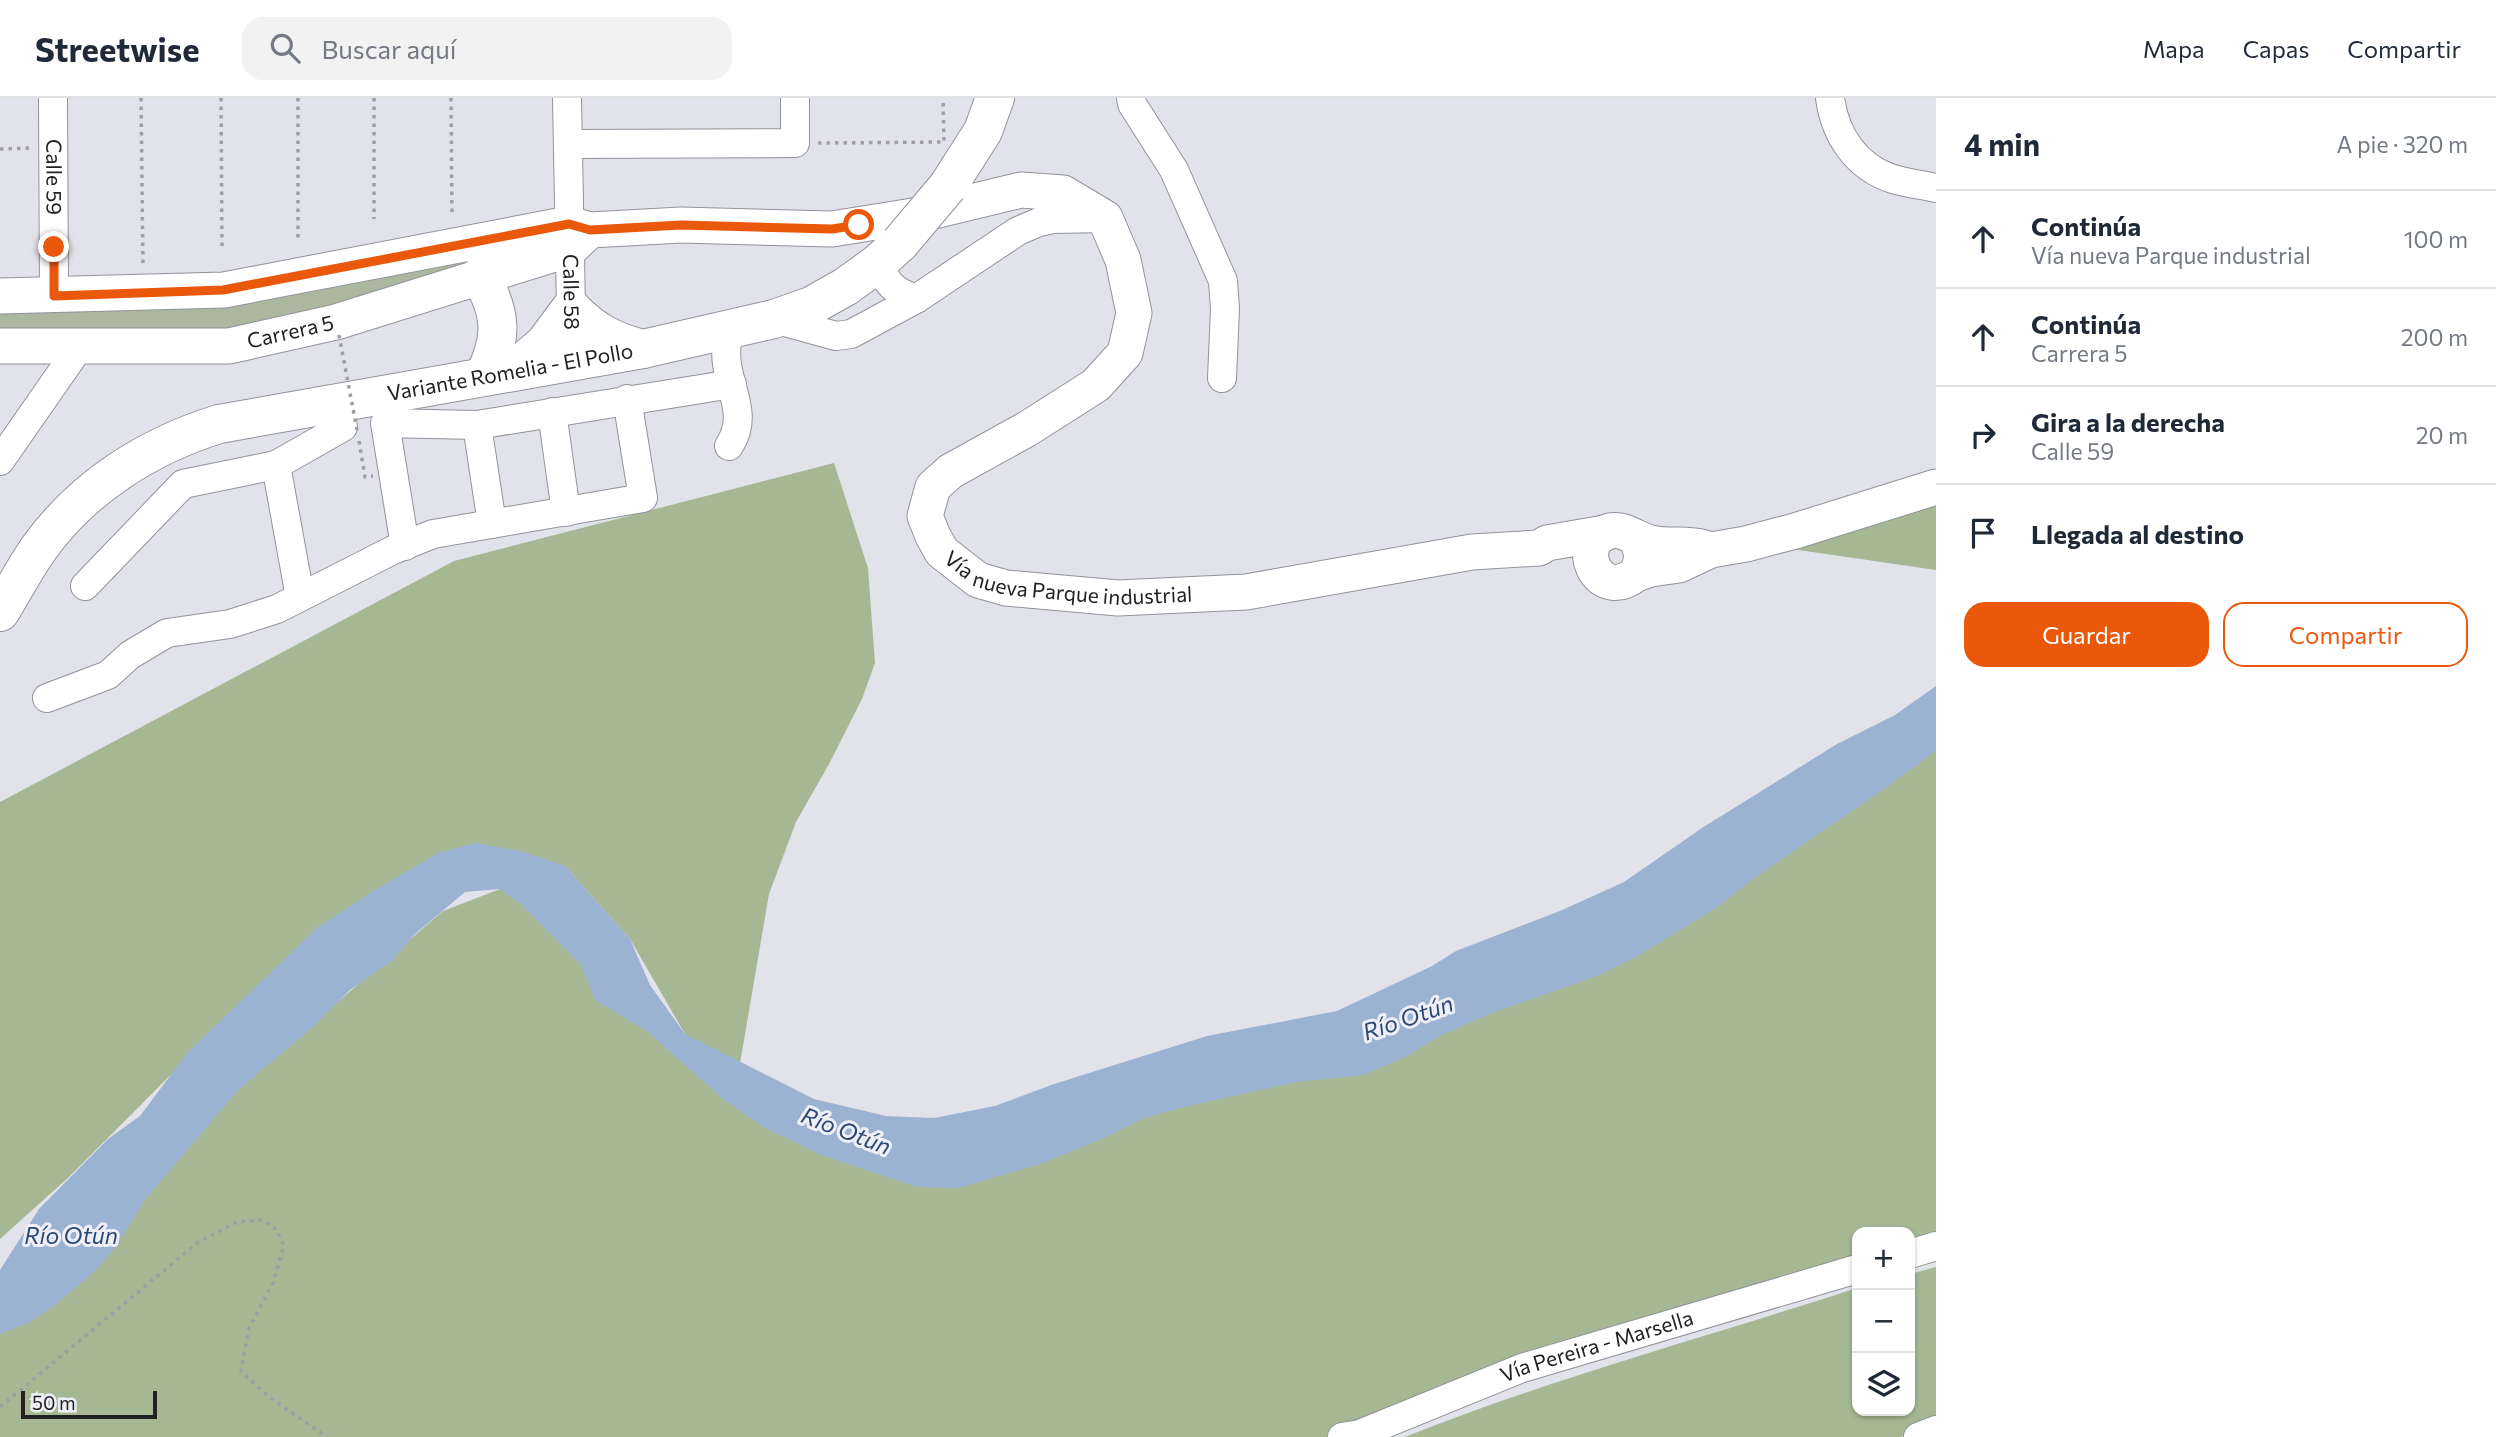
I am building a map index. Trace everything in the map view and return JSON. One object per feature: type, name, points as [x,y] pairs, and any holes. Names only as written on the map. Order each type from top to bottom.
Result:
[{"type":"highway","name":"Variante Romelia - El Pollo","points":[[0,612],[40,547],[64,518],[120,470],[181,436],[219,424],[347,422],[498,374],[643,349],[774,319],[811,306],[845,287],[889,254],[948,186],[983,131],[995,98]]},
{"type":"highway","points":[[480,276],[491,295],[497,315],[498,337],[493,357],[498,374],[545,343],[571,308],[603,336],[643,349]]},
{"type":"main road","points":[[0,296],[223,290],[576,234],[681,225],[832,229],[913,216],[1021,190],[1063,193],[1105,218]]},
{"type":"main road","name":"Vía nueva Parque industrial","points":[[1105,218],[1123,260],[1134,313],[1125,353],[1096,385],[1027,429],[951,471],[933,488],[925,516],[933,536],[942,552],[978,580],[1006,588],[1123,598],[1246,592],[1472,552],[1539,548],[1547,542],[1619,535],[1651,543],[1692,545],[1711,550]]},
{"type":"main road","name":"Carrera 5","points":[[0,346],[229,345],[336,322],[480,276],[576,234]]},
{"type":"main road","name":"Vía nueva Parque industrial","points":[[1539,548],[1550,562],[1597,574],[1614,582],[1623,581],[1651,569],[1679,565],[1711,550],[1795,531],[1936,487]]},
{"type":"main road","points":[[1597,574],[1592,567],[1591,551],[1598,537],[1619,535],[1642,555],[1636,574]]},
{"type":"street","name":"Calle 59","points":[[53,98],[54,296]]},
{"type":"street","name":"Calle 58","points":[[567,98],[576,234],[571,308],[572,362]]},
{"type":"street","points":[[568,144],[795,143],[795,98]]},
{"type":"street","points":[[1131,98],[1132,104],[1174,170],[1223,281],[1225,309],[1222,378]]},
{"type":"street","points":[[1830,98],[1839,135],[1856,157],[1891,179],[1936,188]]},
{"type":"street","points":[[774,319],[836,336],[851,334],[916,299],[1018,231],[1053,219],[1105,218]]},
{"type":"street","points":[[889,254],[889,284],[899,293],[916,299]]},
{"type":"street","points":[[728,330],[726,363],[737,409],[738,432],[729,446]]},
{"type":"street","points":[[0,461],[80,346]]},
{"type":"street","points":[[86,586],[183,484],[276,465],[347,422],[477,425],[732,384]]},
{"type":"street","points":[[47,698],[108,675],[130,655],[167,633],[230,624],[277,609],[433,534],[643,498],[627,399]]},
{"type":"street","points":[[552,412],[566,512]]},
{"type":"street","points":[[385,423],[405,546]]},
{"type":"street","points":[[477,425],[492,524]]},
{"type":"street","points":[[276,465],[300,597]]},
{"type":"street","points":[[1915,1252],[1936,1246]]},
{"type":"street","name":"Vía Pereira - Marsella","points":[[1342,1437],[1360,1434],[1522,1367],[1852,1270]]},
{"type":"street","points":[[1918,1437],[1936,1430]]},
{"type":"path","points":[[141,98],[143,293]]},
{"type":"path","points":[[221,98],[222,248]]},
{"type":"path","points":[[298,98],[298,240]]},
{"type":"path","points":[[374,98],[374,219]]},
{"type":"path","points":[[451,98],[452,214]]},
{"type":"path","points":[[795,143],[944,142],[943,98]]},
{"type":"path","points":[[0,149],[53,148]]},
{"type":"path","points":[[338,335],[347,422]]},
{"type":"path","points":[[0,1407],[197,1243],[237,1223],[262,1220],[277,1230],[284,1246],[273,1283],[249,1328],[241,1371],[269,1397],[327,1437]]},
{"type":"green space","points":[[569,224],[336,322],[0,346],[0,296],[224,290]]},
{"type":"green space","points":[[834,463],[868,568],[875,663],[862,699],[796,822],[769,894],[737,1081],[685,1034],[630,939],[565,866],[318,927],[70,1176],[0,1239],[0,802],[454,561]]},
{"type":"green space","points":[[1936,490],[1936,570],[1765,545]]},
{"type":"green space","points":[[1936,729],[1936,1246],[1915,1253],[1915,1227],[1852,1227],[1852,1274],[1342,1437],[0,1437],[0,1302],[76,1228],[443,911],[500,889],[579,929],[668,1050],[900,1178],[1316,1048]]},
{"type":"green space","points":[[1936,1267],[1936,1426],[1900,1437],[1405,1437],[1573,1377],[1852,1290],[1852,1416],[1915,1416],[1915,1273]]},
{"type":"water","name":"Río Otún","points":[[1936,686],[1936,751],[1753,879],[1716,908],[1636,957],[1597,976],[1495,1012],[1441,1035],[1409,1055],[1364,1075],[1297,1082],[1144,1118],[1043,1163],[958,1188],[917,1187],[821,1155],[763,1127],[723,1099],[647,1031],[595,1000],[581,965],[522,905],[500,889],[465,892],[414,935],[392,961],[350,990],[312,1028],[238,1090],[144,1201],[116,1247],[94,1272],[54,1306],[28,1323],[0,1334],[0,1270],[39,1209],[108,1139],[140,1116],[188,1052],[318,927],[438,853],[476,843],[520,851],[565,866],[630,939],[650,985],[685,1034],[814,1099],[886,1116],[934,1118],[995,1106],[1051,1085],[1207,1036],[1337,1011],[1432,966],[1456,951],[1560,911],[1624,882],[1702,828],[1837,744],[1895,715]]},
{"type":"route","points":[[54,247],[54,296],[223,290],[569,224],[590,230],[681,225],[832,229],[859,225]]}]
